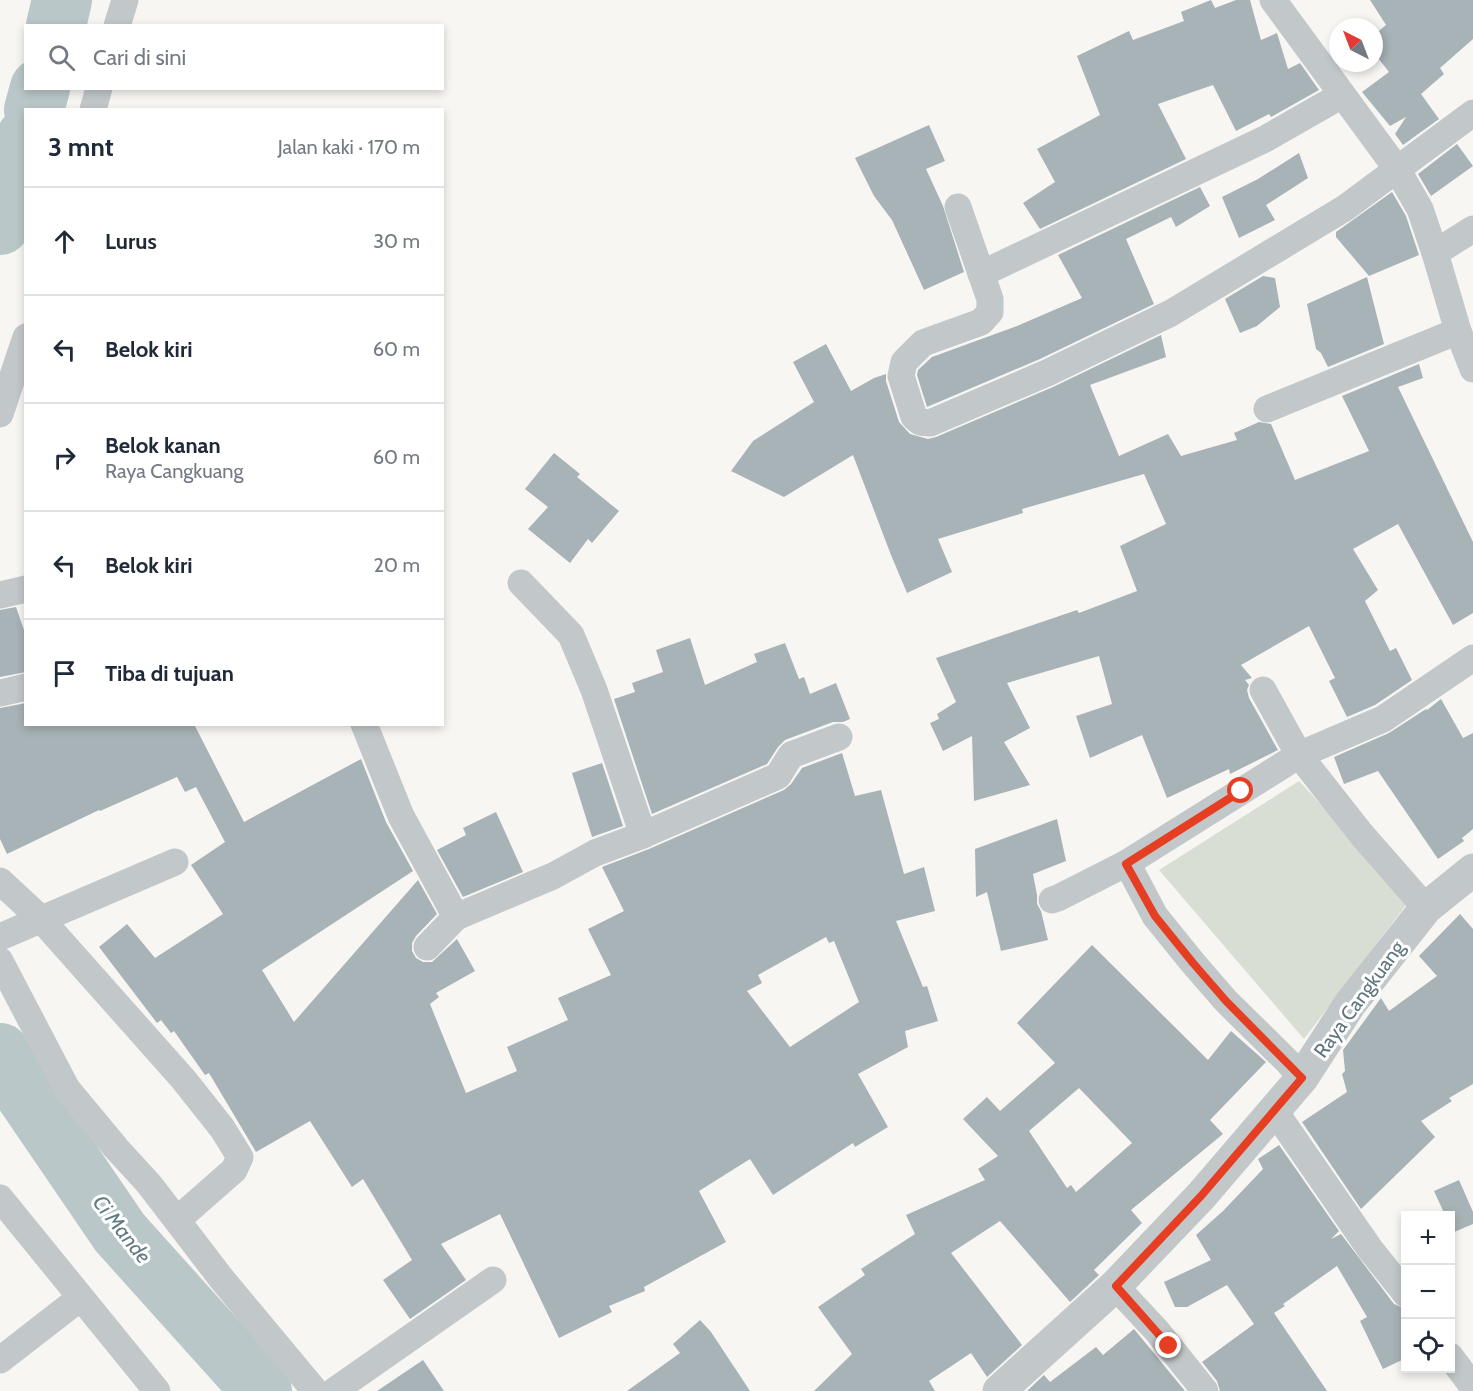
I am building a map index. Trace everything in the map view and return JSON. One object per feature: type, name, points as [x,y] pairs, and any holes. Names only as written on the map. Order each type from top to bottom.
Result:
[{"type":"street","points":[[118,24],[125,0]]},
{"type":"street","points":[[1273,0],[1397,169],[1420,209],[1458,331],[1473,369]]},
{"type":"street","points":[[94,108],[98,90]]},
{"type":"street","points":[[981,274],[1265,139],[1342,95]]},
{"type":"street","points":[[958,207],[990,299],[990,312],[981,322],[923,343],[904,362],[901,376],[914,417],[920,422],[930,423],[1047,373],[1171,313],[1344,208],[1473,113]]},
{"type":"street","points":[[1435,253],[1473,229]]},
{"type":"street","points":[[1267,409],[1458,331]]},
{"type":"street","points":[[0,414],[24,343]]},
{"type":"street","points":[[521,583],[571,635],[594,690],[643,835]]},
{"type":"street","points":[[0,595],[24,589]]},
{"type":"street","points":[[1052,900],[1126,864],[1299,755],[1383,719],[1473,658]]},
{"type":"street","points":[[0,693],[24,687]]},
{"type":"street","points":[[1263,690],[1299,755],[1362,835],[1426,908]]},
{"type":"street","points":[[365,726],[401,816],[456,917]]},
{"type":"street","points":[[427,947],[456,917],[553,876],[595,854],[778,776],[791,755],[839,737]]},
{"type":"street","points":[[0,937],[175,862]]},
{"type":"street","points":[[1126,864],[1155,916],[1193,963],[1226,1001],[1302,1078]]},
{"type":"street","name":"Raya Cangkuang","points":[[999,1391],[1116,1286],[1201,1196],[1302,1078],[1350,1004],[1426,908],[1473,870]]},
{"type":"street","points":[[0,881],[41,919],[184,1080],[222,1128],[240,1157],[234,1170],[177,1220]]},
{"type":"street","points":[[0,961],[67,1089],[149,1184],[221,1278],[315,1391]]},
{"type":"street","points":[[1274,1110],[1370,1249],[1401,1288]]},
{"type":"street","points":[[0,1198],[158,1391]]},
{"type":"street","points":[[334,1391],[493,1280]]},
{"type":"street","points":[[1116,1286],[1157,1331],[1205,1391]]},
{"type":"street","points":[[0,1360],[80,1298]]},
{"type":"street","points":[[1455,1363],[1473,1387]]},
{"type":"shaded area","points":[[1299,781],[1410,900],[1304,1039],[1159,870]]},
{"type":"building","points":[[1211,0],[1215,8],[1236,0],[1250,0],[1261,40],[1277,33],[1288,69],[1300,63],[1319,90],[1271,117],[1269,114],[1236,131],[1213,85],[1158,104],[1186,159],[1040,229],[1023,203],[1055,182],[1037,149],[1100,115],[1077,56],[1129,31],[1133,40],[1184,21],[1181,12]]},
{"type":"building","points":[[1370,0],[1473,0],[1473,39],[1440,68],[1444,74],[1421,94],[1439,119],[1403,145],[1395,134],[1406,117],[1390,126],[1362,92],[1389,72],[1383,64],[1383,28],[1386,25]]},
{"type":"building","points":[[929,125],[945,161],[926,169],[943,206],[964,272],[924,290],[892,220],[874,196],[855,158]]},
{"type":"building","points":[[1457,144],[1473,166],[1431,196],[1418,174]]},
{"type":"building","points":[[1299,153],[1308,178],[1266,205],[1275,220],[1239,238],[1222,197],[1258,179]]},
{"type":"building","points":[[1200,187],[1210,206],[1176,227],[1171,217],[1126,239],[1154,304],[1040,359],[927,407],[917,375],[918,370],[932,357],[1017,326],[1082,298],[1058,255]]},
{"type":"building","points":[[1392,192],[1406,216],[1419,255],[1369,276],[1336,237],[1336,232]]},
{"type":"building","points":[[1263,276],[1275,278],[1280,307],[1257,326],[1240,333],[1225,299]]},
{"type":"building","points":[[1367,277],[1384,344],[1328,367],[1321,353],[1316,349],[1307,304]]},
{"type":"building","points":[[1161,335],[1166,357],[1090,385],[1119,456],[1168,434],[1181,456],[1237,440],[1234,433],[1259,422],[1271,424],[1295,480],[1369,451],[1342,396],[1419,364],[1423,378],[1398,387],[1473,542],[1473,613],[1453,625],[1398,524],[1353,549],[1378,590],[1365,601],[1390,651],[1396,648],[1412,680],[1375,705],[1347,717],[1329,681],[1335,678],[1309,626],[1241,665],[1252,678],[1245,680],[1249,685],[1247,690],[1249,698],[1278,750],[1230,774],[1229,769],[1167,798],[1142,735],[1090,758],[1076,716],[1112,704],[1099,656],[1007,683],[1030,728],[1004,742],[1030,785],[974,801],[972,736],[943,751],[930,723],[939,719],[937,714],[956,702],[936,658],[1077,610],[1079,613],[1137,591],[1120,546],[1166,524],[1144,474],[1022,509],[1023,513],[938,539],[952,572],[907,593],[853,455],[784,497],[731,471],[753,441],[814,402],[793,362],[826,344],[851,391],[886,374],[886,381],[899,422],[910,434],[928,439],[1053,387]]},
{"type":"building","points":[[554,453],[580,474],[577,477],[619,511],[592,543],[588,539],[570,563],[528,529],[548,507],[525,489]]},
{"type":"building","points":[[16,607],[24,630],[24,672],[0,677],[0,610]]},
{"type":"building","points":[[690,638],[705,685],[757,662],[754,654],[785,643],[799,679],[804,677],[810,694],[836,683],[850,719],[833,722],[785,740],[767,764],[652,814],[614,699],[635,692],[632,683],[663,672],[656,650]]},
{"type":"building","points":[[1441,699],[1463,738],[1473,733],[1473,829],[1462,838],[1464,841],[1438,859],[1378,771],[1344,784],[1334,757],[1389,733]]},
{"type":"building","points":[[24,703],[24,726],[195,726],[244,822],[361,759],[386,822],[413,871],[262,970],[294,1022],[418,880],[437,914],[412,943],[412,951],[416,958],[423,962],[432,962],[457,939],[475,971],[436,993],[439,997],[430,1004],[466,1093],[517,1071],[507,1047],[568,1020],[558,998],[611,975],[588,929],[624,911],[602,867],[784,790],[802,768],[842,753],[855,796],[881,790],[904,874],[924,867],[935,911],[896,921],[923,987],[927,986],[938,1021],[905,1031],[908,1047],[858,1074],[888,1127],[855,1147],[853,1143],[773,1195],[750,1159],[699,1191],[726,1242],[644,1287],[645,1291],[609,1306],[612,1312],[559,1338],[500,1214],[441,1244],[466,1280],[410,1319],[383,1280],[412,1260],[363,1179],[352,1187],[310,1121],[256,1152],[209,1073],[205,1075],[174,1031],[171,1033],[161,1020],[157,1023],[99,947],[127,924],[155,958],[223,914],[191,865],[225,842],[196,787],[185,792],[177,777],[99,810],[7,854],[0,839],[0,708]],"holes":[[[826,937],[829,943],[834,941],[859,1002],[790,1047],[747,991],[762,983],[758,975]]]},
{"type":"building","points":[[602,763],[623,826],[592,837],[572,773]]},
{"type":"building","points":[[496,812],[523,872],[463,897],[437,850],[466,835],[463,828]]},
{"type":"building","points":[[1057,819],[1066,861],[1033,874],[1037,904],[1048,940],[1001,951],[987,892],[976,897],[975,849]]},
{"type":"building","points":[[1460,914],[1473,929],[1473,1084],[1449,1098],[1452,1101],[1421,1121],[1435,1137],[1361,1209],[1302,1122],[1347,1092],[1342,1074],[1345,1071],[1343,1050],[1381,998],[1389,1011],[1437,976],[1419,956]]},
{"type":"building","points":[[1092,945],[1208,1060],[1231,1031],[1266,1062],[1210,1120],[1223,1134],[1131,1210],[1142,1223],[1094,1270],[1099,1275],[1070,1302],[1000,1221],[951,1253],[1022,1345],[987,1377],[971,1353],[929,1381],[935,1391],[814,1391],[852,1354],[818,1307],[865,1275],[861,1269],[915,1234],[906,1215],[985,1180],[978,1169],[998,1156],[963,1119],[987,1097],[1000,1111],[1055,1063],[1017,1023]],"holes":[[[1079,1088],[1132,1143],[1076,1192],[1071,1185],[1067,1188],[1029,1131]]]},
{"type":"building","points":[[1279,1145],[1339,1231],[1331,1239],[1341,1234],[1394,1304],[1401,1307],[1401,1360],[1383,1369],[1360,1321],[1367,1317],[1337,1266],[1283,1304],[1285,1306],[1274,1313],[1327,1391],[1220,1391],[1217,1381],[1202,1362],[1254,1324],[1227,1285],[1187,1307],[1175,1307],[1164,1282],[1211,1260],[1196,1235],[1223,1211],[1263,1169],[1258,1159]]},
{"type":"building","points":[[1459,1180],[1473,1212],[1473,1224],[1455,1232],[1455,1211],[1443,1211],[1434,1191]]},
{"type":"building","points":[[700,1320],[711,1332],[750,1391],[627,1391],[680,1353],[673,1344]]},
{"type":"building","points":[[1134,1329],[1185,1391],[1027,1391],[1044,1375],[1050,1382],[1096,1347],[1103,1355]]},
{"type":"building","points":[[423,1360],[444,1391],[377,1391]]},
{"type":"waterway","name":"Ci Mande","points":[[56,24],[62,0]]},
{"type":"waterway","name":"Ci Mande","points":[[35,108],[39,90]]},
{"type":"waterway","name":"Ci Mande","points":[[0,225],[24,145]]},
{"type":"waterway","name":"Ci Mande","points":[[0,1053],[10,1072],[120,1233],[262,1391]]},
{"type":"route","points":[[1169,1346],[1116,1286],[1201,1196],[1302,1078],[1226,1001],[1193,963],[1155,916],[1126,864],[1241,791]]}]
